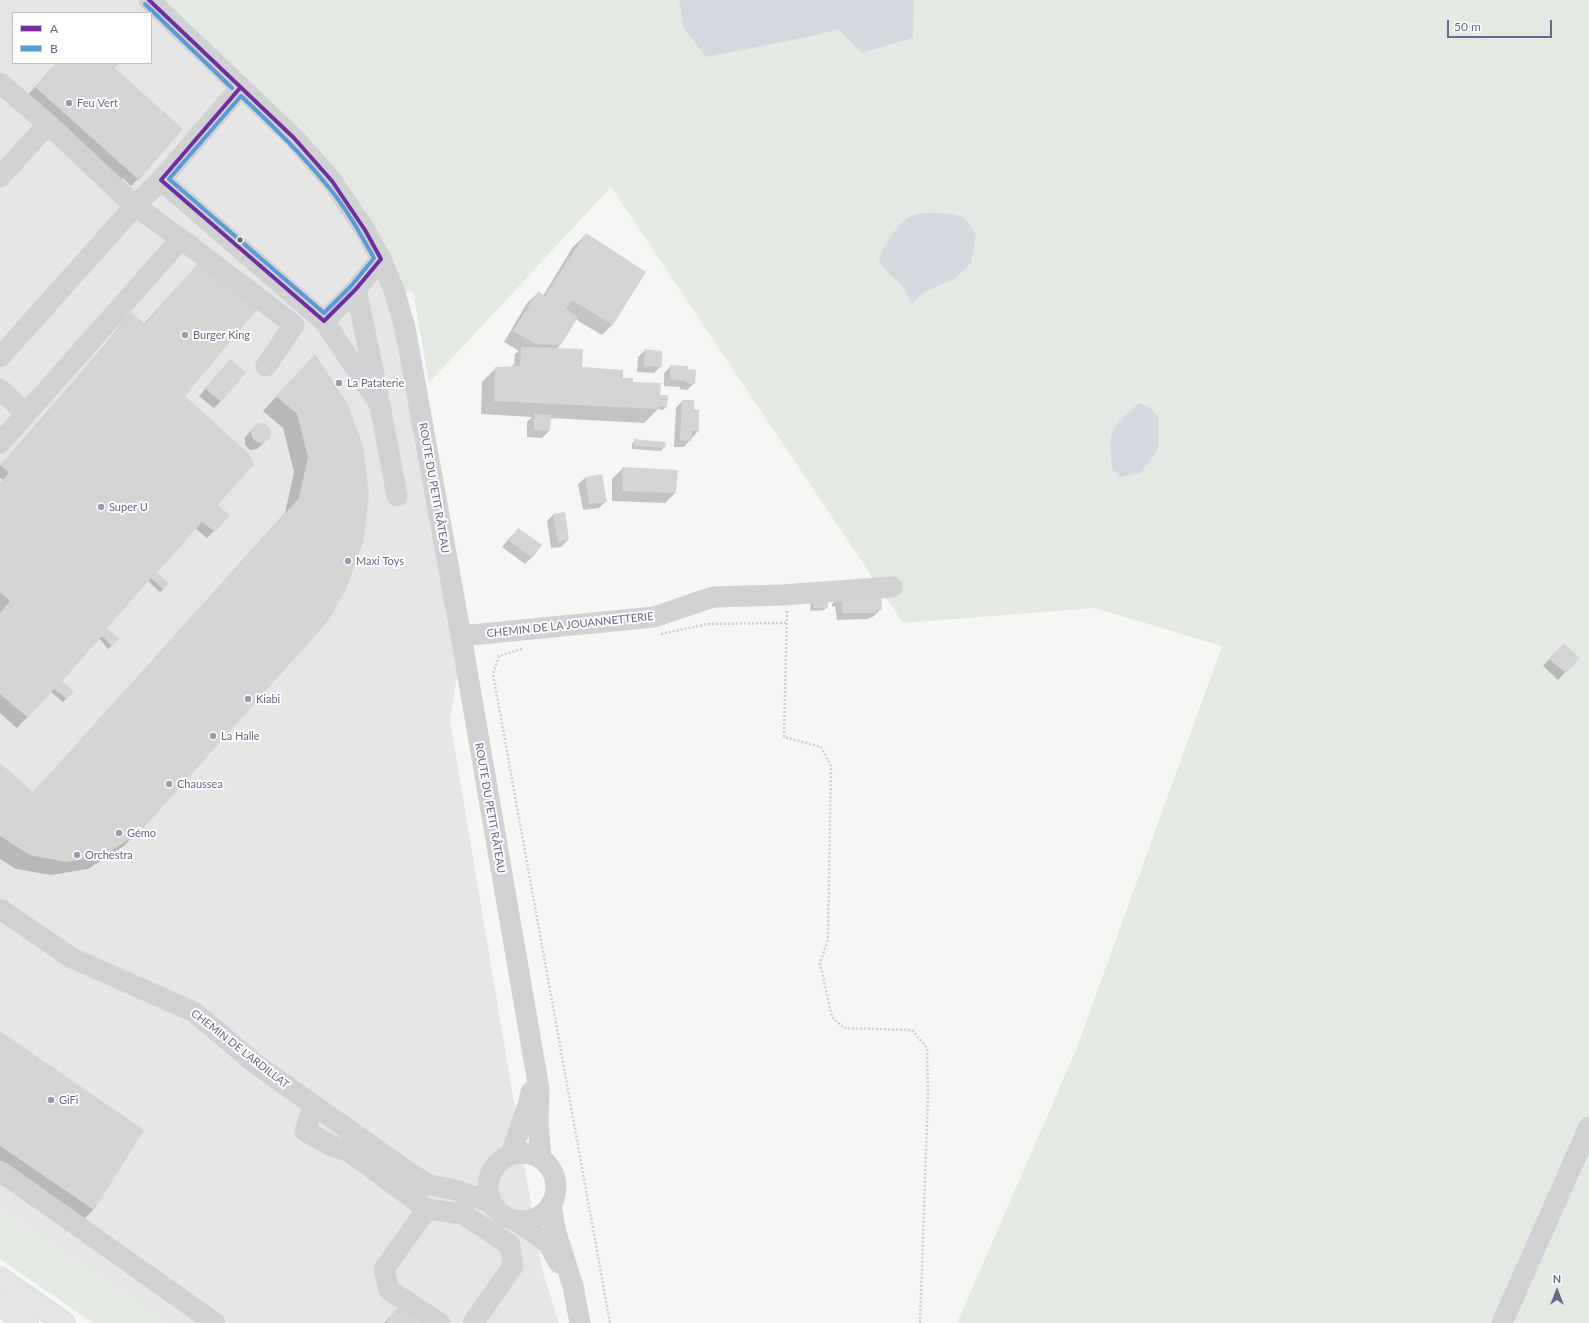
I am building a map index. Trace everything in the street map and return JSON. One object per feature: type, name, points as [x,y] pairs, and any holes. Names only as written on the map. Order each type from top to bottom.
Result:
[{"type":"highway","points":[[0,1278],[64,1323]]},
{"type":"highway","points":[[0,1304],[27,1323]]},
{"type":"street","name":"ROUTE DU PETIT RÂTEAU","points":[[149,0],[294,138],[332,181],[365,230],[381,260],[394,290],[404,328],[461,636],[539,1089],[538,1122],[541,1158]]},
{"type":"street","points":[[0,83],[48,124],[135,206],[182,239],[294,325],[266,366]]},
{"type":"street","points":[[0,357],[135,206],[161,180],[240,88]]},
{"type":"street","points":[[0,177],[48,124]]},
{"type":"street","points":[[161,180],[324,321],[380,405]]},
{"type":"street","points":[[0,443],[182,239]]},
{"type":"street","points":[[324,321],[356,289],[381,260]]},
{"type":"street","points":[[356,289],[380,405],[396,496]]},
{"type":"street","points":[[0,389],[26,414]]},
{"type":"street","name":"CHEMIN DE LA JOUANNETTERIE","points":[[461,636],[654,617],[712,597],[782,595],[892,587]]},
{"type":"street","name":"CHEMIN DE L'ARDILLAT","points":[[0,909],[72,958],[194,1012],[257,1065],[407,1172],[429,1185],[452,1189],[490,1202]]},
{"type":"street","name":"ROUTE DU PETIT RÂTEAU","points":[[511,1154],[529,1102],[534,1066]]},
{"type":"street","points":[[314,1105],[305,1131],[330,1145],[350,1152],[427,1209],[463,1214],[510,1245],[513,1266],[473,1323]]},
{"type":"street","points":[[1502,1323],[1589,1127]]},
{"type":"street","points":[[518,1222],[528,1221],[545,1213],[551,1206],[555,1196],[556,1185],[551,1170],[541,1158],[531,1154],[511,1154],[495,1165],[487,1183],[487,1193],[490,1202],[497,1212],[507,1219],[518,1222],[548,1243],[573,1286]]},
{"type":"street","points":[[0,1171],[215,1323]]},
{"type":"street","points":[[452,1189],[490,1174]]},
{"type":"street","points":[[551,1206],[556,1233],[573,1286],[580,1323]]},
{"type":"street","points":[[427,1209],[384,1269],[389,1290],[440,1323]]},
{"type":"path","points":[[658,634],[708,624],[787,623],[784,737],[821,747],[831,766],[828,939],[820,964],[832,1017],[844,1028],[912,1030],[927,1048],[928,1094],[920,1323]]},
{"type":"path","points":[[523,648],[499,656],[493,674],[610,1323]]},
{"type":"shaded area","points":[[0,0],[168,0],[324,185],[397,295],[458,670],[450,720],[542,1269],[559,1323],[158,1323],[0,1215]]},
{"type":"shaded area","points":[[168,0],[1589,0],[1589,1323],[957,1323],[1076,1050],[1222,646],[1095,608],[903,623],[611,187],[429,383],[413,291],[397,295],[324,185]]},
{"type":"shaded area","points":[[679,0],[914,0],[913,38],[862,53],[838,29],[818,35],[706,57],[684,28]]},
{"type":"shaded area","points":[[918,214],[953,214],[962,217],[976,234],[971,263],[956,278],[923,293],[911,304],[904,289],[887,271],[879,259],[892,235],[906,219]]},
{"type":"shaded area","points":[[1139,403],[1149,407],[1159,418],[1158,448],[1150,461],[1139,473],[1121,477],[1113,470],[1110,447],[1111,439],[1117,425]]},
{"type":"shaded area","points":[[0,1207],[167,1323],[93,1323],[0,1259]]},
{"type":"building","points":[[55,64],[119,64],[115,68],[183,129],[139,180],[35,87]]},
{"type":"building","points":[[586,233],[646,272],[613,325],[572,300],[566,309],[578,317],[561,345],[536,344],[513,331],[538,291],[545,296]]},
{"type":"building","name":"Super U","points":[[202,259],[259,307],[185,396],[249,454],[254,464],[218,505],[230,515],[215,532],[202,522],[157,573],[169,583],[164,590],[151,578],[107,628],[119,639],[112,646],[102,636],[62,681],[74,691],[67,699],[54,689],[28,718],[0,694],[0,613],[10,601],[0,592],[0,483],[9,473],[0,465],[113,335],[131,312],[145,324]]},
{"type":"building","points":[[521,347],[583,349],[582,367],[623,370],[623,378],[633,378],[633,382],[661,383],[660,395],[668,395],[667,407],[659,406],[659,409],[494,401],[495,367],[520,366]]},
{"type":"building","points":[[645,349],[662,351],[662,367],[644,366]]},
{"type":"building","points":[[315,354],[347,403],[363,445],[369,495],[363,543],[346,589],[329,620],[140,832],[103,856],[66,862],[30,855],[0,836],[0,763],[33,792],[299,498],[308,457],[297,414],[276,396]]},
{"type":"building","points":[[230,359],[246,373],[221,402],[205,388]]},
{"type":"building","points":[[670,365],[688,366],[688,369],[696,370],[695,384],[671,379]]},
{"type":"building","points":[[682,400],[694,400],[694,409],[699,410],[699,431],[692,431],[691,441],[680,440]]},
{"type":"building","points":[[534,414],[551,415],[550,431],[534,430]]},
{"type":"building","points":[[257,423],[265,423],[271,429],[271,437],[265,443],[257,443],[251,437],[251,429]]},
{"type":"building","points":[[634,439],[666,442],[665,448],[634,446]]},
{"type":"building","points":[[622,467],[678,470],[676,493],[623,491]]},
{"type":"building","points":[[602,474],[607,502],[589,504],[585,477]]},
{"type":"building","points":[[565,512],[569,540],[558,542],[553,514]]},
{"type":"building","points":[[518,528],[542,545],[532,558],[508,540]]},
{"type":"building","points":[[881,596],[882,610],[876,610],[876,613],[843,613],[842,600]]},
{"type":"building","points":[[813,597],[828,597],[828,608],[813,608]]},
{"type":"building","points":[[1564,643],[1580,658],[1566,673],[1549,659]]},
{"type":"building","points":[[0,1031],[144,1130],[94,1210],[0,1146]]},
{"type":"building","points":[[399,1306],[428,1323],[386,1323]]},
{"type":"transit line","name":"A","points":[[149,0],[294,138],[332,181],[365,230],[381,259],[356,289],[324,321],[161,180],[240,88]]},
{"type":"transit line","name":"B","points":[[145,4],[232,88]]},
{"type":"transit line","name":"B","points":[[241,96],[285,138],[333,192],[358,229],[374,258],[352,285],[324,313],[169,179],[241,96]]},
{"type":"place","name":"Feu Vert","points":[[69,103]]},
{"type":"place","name":"Burger King","points":[[185,335]]},
{"type":"place","name":"La Pataterie","points":[[339,383]]},
{"type":"place","name":"Super U","points":[[101,507]]},
{"type":"place","name":"Maxi Toys","points":[[348,561]]},
{"type":"place","name":"Kiabi","points":[[248,699]]},
{"type":"place","name":"La Halle","points":[[213,736]]},
{"type":"place","name":"Chaussea","points":[[169,784]]},
{"type":"place","name":"Gémo","points":[[119,833]]},
{"type":"place","name":"Orchestra","points":[[77,855]]},
{"type":"place","name":"GiFi","points":[[51,1100]]}]
